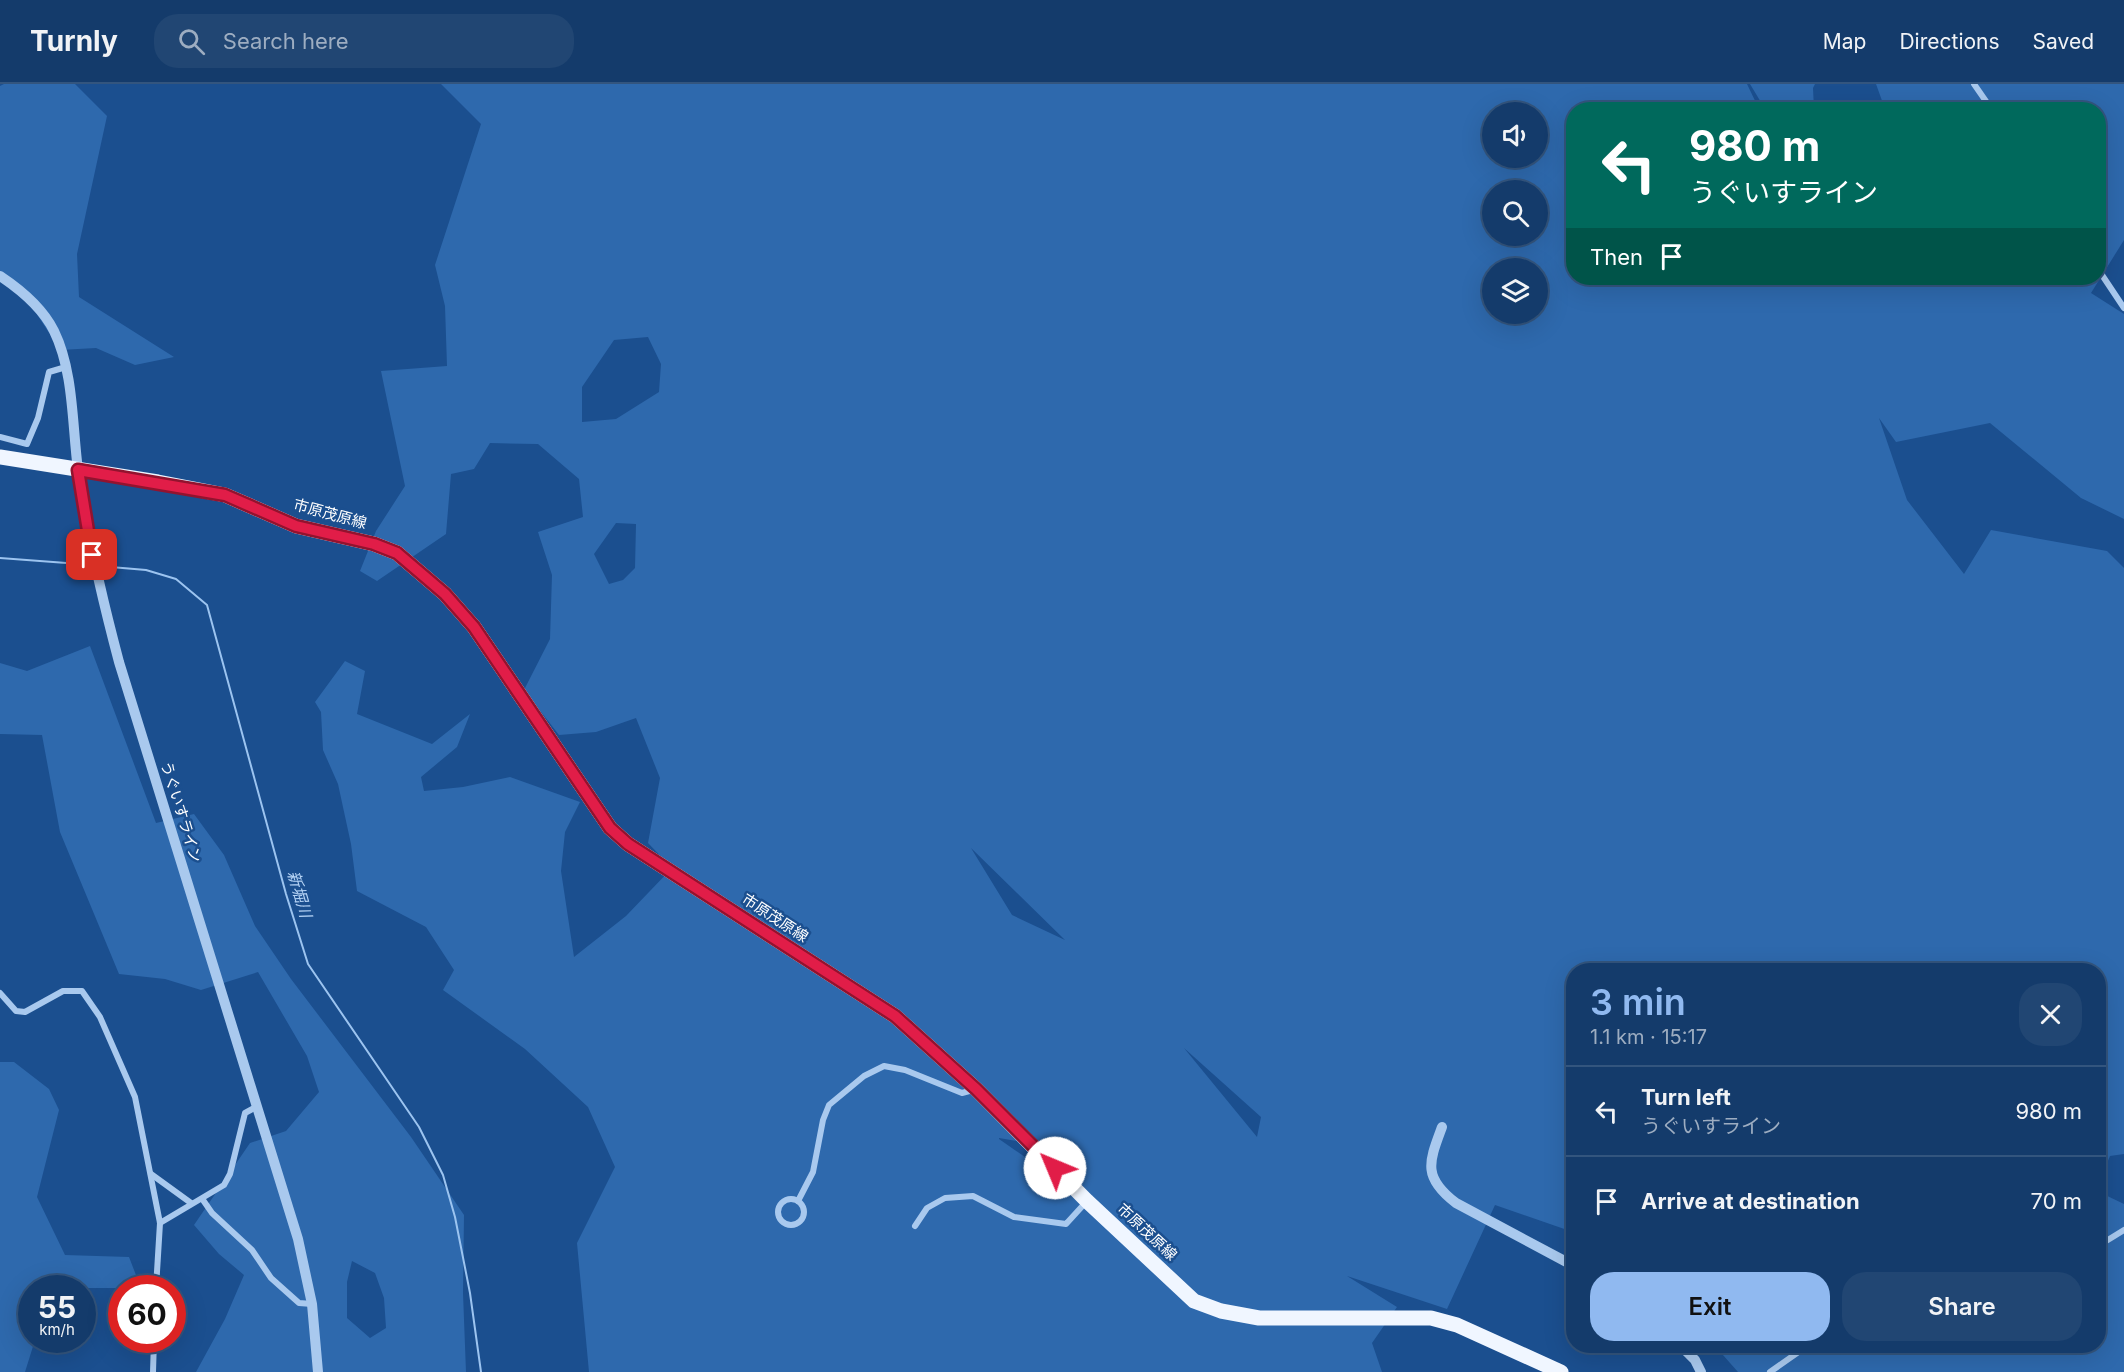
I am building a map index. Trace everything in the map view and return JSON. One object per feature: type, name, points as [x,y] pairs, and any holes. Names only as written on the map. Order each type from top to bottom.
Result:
[{"type":"main road","name":"市原茂原線","points":[[0,457],[225,495],[296,526],[374,544],[397,553],[445,594],[474,627],[610,828],[628,844],[895,1016],[976,1089],[1087,1200],[1194,1301],[1221,1311],[1288,1320],[1431,1318],[1457,1325],[1561,1372]]},
{"type":"street","points":[[1974,84],[1986,102]]},
{"type":"street","name":"うぐいすライン","points":[[0,276],[22,291],[41,312],[54,331],[66,367],[78,470],[96,576],[119,662],[298,1239],[312,1304],[318,1372]]},
{"type":"street","points":[[2106,281],[2124,308]]},
{"type":"street","points":[[0,437],[27,444],[38,418],[49,372],[66,367]]},
{"type":"street","points":[[0,993],[16,1011],[25,1012],[63,991],[82,991],[100,1017],[135,1097],[160,1223],[157,1275]]},
{"type":"street","points":[[798,1201],[813,1172],[823,1120],[829,1105],[864,1076],[884,1066],[905,1070],[962,1093],[976,1089]]},
{"type":"street","points":[[160,1223],[191,1203],[203,1200],[224,1185],[230,1174],[245,1113],[256,1107]]},
{"type":"street","points":[[1442,1127],[1430,1161],[1430,1173],[1443,1194],[1566,1262]]},
{"type":"street","points":[[150,1174],[191,1203]]},
{"type":"street","points":[[915,1226],[927,1208],[945,1198],[974,1196],[1014,1216],[1066,1224],[1087,1200]]},
{"type":"street","points":[[789,1199],[798,1201],[804,1209],[802,1219],[794,1224],[784,1223],[778,1214],[780,1204],[789,1199]]},
{"type":"street","points":[[203,1200],[212,1213],[252,1251],[271,1278],[299,1303],[312,1304]]},
{"type":"street","points":[[2106,1241],[2124,1230]]},
{"type":"street","points":[[153,1372],[154,1353]]},
{"type":"street","points":[[1688,1353],[1695,1360],[1701,1372]]},
{"type":"street","points":[[1770,1372],[1797,1353]]},
{"type":"shaded area","points":[[4,84],[75,84],[107,116],[77,254],[79,297],[174,357],[135,365],[96,348],[60,350],[22,291],[0,273],[0,86]]},
{"type":"shaded area","points":[[441,84],[1747,84],[1756,102],[1566,102],[1566,285],[2096,285],[2091,293],[2124,314],[2124,519],[2081,498],[1990,423],[1896,442],[1879,418],[1907,500],[1964,574],[1991,530],[2107,551],[2124,568],[2124,1154],[2110,1156],[2106,1165],[2106,963],[1566,963],[1566,1230],[1495,1205],[1447,1309],[1347,1276],[1397,1307],[1372,1343],[1382,1372],[589,1372],[577,1243],[615,1167],[588,1107],[525,1049],[443,990],[454,970],[426,927],[357,891],[351,844],[338,784],[323,750],[321,712],[315,702],[345,661],[365,671],[357,714],[432,744],[470,714],[457,747],[421,777],[424,791],[463,787],[510,777],[580,802],[565,832],[561,871],[574,957],[626,916],[672,868],[648,843],[660,778],[636,718],[596,732],[559,735],[524,690],[550,639],[552,575],[538,532],[583,517],[579,479],[538,444],[490,443],[474,469],[451,474],[446,534],[377,581],[360,571],[376,531],[405,486],[381,371],[447,366],[445,306],[435,265],[481,124]],"holes":[[[648,337],[661,364],[659,392],[616,419],[582,422],[582,387],[614,340]],[[616,523],[636,524],[635,568],[623,580],[609,584],[594,554]],[[971,848],[1065,940],[1012,915]],[[1184,1048],[1261,1117],[1257,1137]],[[999,1139],[1022,1142],[1075,1192]]]},
{"type":"shaded area","points":[[1750,84],[1815,84],[1814,102],[1761,102]]},
{"type":"shaded area","points":[[1876,84],[2124,84],[2124,240],[2106,269],[2106,102],[1882,102]]},
{"type":"shaded area","points":[[90,646],[156,823],[194,814],[224,855],[255,926],[291,979],[411,1137],[464,1215],[463,1293],[466,1372],[196,1372],[225,1319],[244,1275],[219,1254],[194,1225],[250,1143],[286,1131],[319,1092],[307,1056],[258,972],[201,990],[165,979],[119,974],[60,832],[42,735],[0,734],[0,663],[27,671]],"holes":[[[352,1261],[375,1273],[384,1298],[386,1328],[370,1338],[347,1318],[347,1282]]]},
{"type":"shaded area","points":[[0,1062],[14,1062],[49,1089],[59,1110],[37,1197],[65,1255],[129,1257],[136,1275],[108,1275],[108,1288],[96,1288],[96,1275],[18,1275],[18,1353],[31,1353],[25,1372],[0,1372]]},
{"type":"shaded area","points":[[2106,1195],[2124,1204],[2124,1372],[1738,1372],[1721,1353],[2106,1353]]},
{"type":"waterway","name":"新堀川","points":[[0,558],[93,565]]},
{"type":"waterway","name":"新堀川","points":[[99,566],[146,570],[176,579],[207,605],[286,894],[308,964],[419,1127],[443,1175],[455,1217],[470,1293],[481,1372]]},
{"type":"route","points":[[92,555],[78,470],[175,484],[225,495],[296,526],[374,544],[397,553],[445,594],[474,627],[535,721],[610,828],[628,844],[895,1016],[976,1089],[1055,1168]]}]
